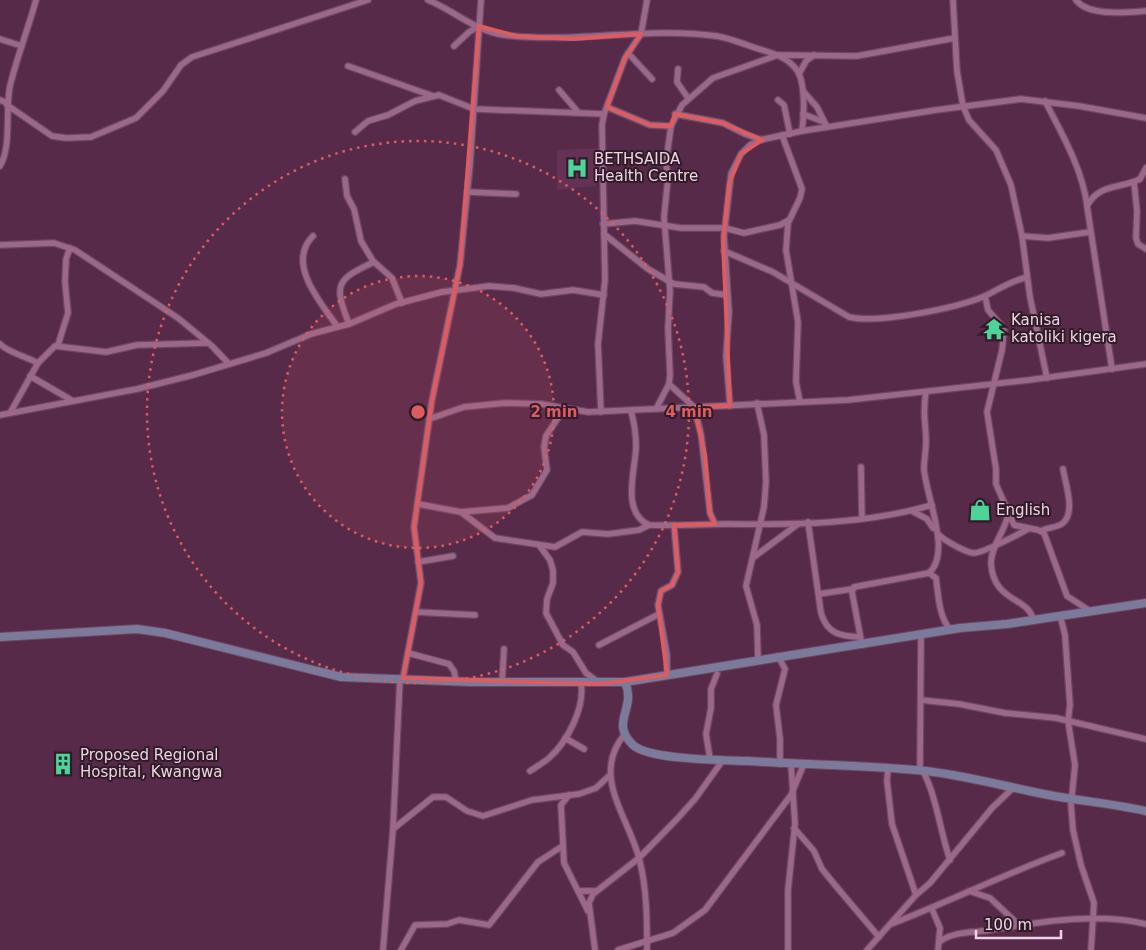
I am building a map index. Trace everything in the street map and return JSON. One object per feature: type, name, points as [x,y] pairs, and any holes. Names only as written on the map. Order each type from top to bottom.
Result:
[{"type":"street","points":[[0,166],[5,145],[7,104],[36,0]]},
{"type":"street","points":[[0,100],[52,136],[66,138],[91,137],[136,118],[164,91],[181,65],[198,54],[368,0]]},
{"type":"street","points":[[428,0],[497,34],[574,39],[641,34],[716,36],[778,55],[790,63],[799,74],[803,91],[802,132]]},
{"type":"street","points":[[383,950],[393,829],[401,678],[408,654],[421,583],[414,534],[430,419],[460,265],[474,109],[480,0]]},
{"type":"street","points":[[601,412],[598,344],[604,295],[602,163],[604,114],[628,52],[641,34],[646,0]]},
{"type":"street","points":[[953,0],[955,38],[963,106],[969,120],[996,150],[1006,171],[1022,236],[1027,277],[1047,378]]},
{"type":"street","points":[[1076,0],[1084,6],[1112,13],[1146,11]]},
{"type":"street","points":[[454,46],[469,32],[479,26]]},
{"type":"street","points":[[656,409],[669,384],[669,282],[664,224],[668,178],[666,162],[671,126],[676,114],[688,98],[717,76],[778,55],[857,56],[955,38]]},
{"type":"street","points":[[0,39],[22,46]]},
{"type":"street","points":[[628,52],[652,78]]},
{"type":"street","points":[[799,74],[806,61],[814,55]]},
{"type":"street","points":[[348,66],[433,96]]},
{"type":"street","points":[[678,69],[678,82],[688,98]]},
{"type":"street","points":[[559,90],[578,112]]},
{"type":"street","points":[[803,91],[817,107],[825,125]]},
{"type":"street","points":[[355,132],[368,121],[388,116],[415,101],[433,96],[446,96],[474,109],[604,114]]},
{"type":"street","points":[[730,406],[726,356],[729,312],[724,228],[729,184],[737,160],[745,149],[762,140],[825,125],[1021,99],[1045,101],[1146,118]]},
{"type":"street","points":[[778,100],[784,105],[790,134]]},
{"type":"street","points":[[1045,101],[1073,158],[1083,184],[1112,369]]},
{"type":"street","points":[[606,107],[650,125],[671,126]]},
{"type":"street","points":[[676,114],[723,123],[762,140]]},
{"type":"street","points":[[803,114],[825,125]]},
{"type":"street","points":[[782,136],[802,189],[800,198],[789,220],[786,256],[798,322],[796,382],[800,402]]},
{"type":"street","points":[[1087,206],[1099,192],[1114,186],[1134,182],[1144,177],[1146,168]]},
{"type":"street","points":[[345,179],[347,196],[354,209],[361,241],[374,262],[392,278],[402,303]]},
{"type":"street","points":[[1134,182],[1137,211],[1136,238],[1138,244],[1146,249]]},
{"type":"street","points":[[467,192],[516,194]]},
{"type":"street","points":[[603,224],[635,221],[682,228],[724,228],[748,232],[782,224],[789,220]]},
{"type":"street","points":[[1022,236],[1048,238],[1090,232]]},
{"type":"street","points":[[604,234],[648,269],[675,285],[704,287],[712,292],[727,295]]},
{"type":"street","points":[[313,236],[304,249],[303,269],[337,326]]},
{"type":"street","points":[[0,245],[54,243],[70,248],[137,290],[208,343],[229,364]]},
{"type":"street","points":[[58,345],[68,313],[65,282],[66,259],[70,248]]},
{"type":"street","points":[[724,251],[773,272],[849,317],[868,320],[898,317],[985,296],[1007,284],[1027,277]]},
{"type":"street","points":[[349,324],[340,300],[340,284],[374,262]]},
{"type":"street","points":[[0,415],[161,383],[229,364],[337,326],[349,324],[402,303],[454,290],[489,286],[520,289],[541,294],[573,290],[604,295]]},
{"type":"street","points":[[985,296],[988,310],[1004,331],[1002,350],[987,412],[996,469],[996,484],[1008,516],[1016,526],[1041,532],[1046,537],[1052,559],[1067,596],[1090,611]]},
{"type":"street","points":[[10,413],[38,363],[50,349],[58,345],[106,352],[137,345],[208,343]]},
{"type":"street","points":[[0,344],[4,350],[19,353],[38,363]]},
{"type":"street","points":[[430,419],[464,408],[491,404],[531,404],[601,412],[800,402],[926,392],[1146,364]]},
{"type":"street","points":[[30,376],[73,401]]},
{"type":"street","points":[[669,384],[694,408],[702,439],[710,513],[715,524]]},
{"type":"street","points":[[819,594],[929,573],[936,565],[939,541],[924,468],[926,437],[923,413],[926,392]]},
{"type":"street","points":[[757,403],[764,435],[766,482],[754,557],[746,586],[757,625],[758,659]]},
{"type":"street","points":[[418,504],[461,512],[508,508],[532,495],[547,470],[544,441],[564,409]]},
{"type":"street","points":[[631,411],[636,444],[631,492],[636,513],[643,522],[649,525],[715,524],[759,526],[862,518],[912,511],[932,505]]},
{"type":"street","points":[[861,467],[862,518]]},
{"type":"street","points":[[1041,532],[1062,524],[1067,517],[1068,498],[1063,469]]},
{"type":"street","points":[[912,511],[927,519],[946,541],[970,553],[981,552],[1028,529]]},
{"type":"street","points":[[461,512],[495,538],[557,547],[582,532],[608,534],[639,530],[649,525]]},
{"type":"street","points":[[1008,516],[996,544],[992,563],[1000,589],[1029,610],[1033,619]]},
{"type":"street","points":[[808,522],[822,616],[829,630],[861,641]]},
{"type":"street","points":[[754,557],[798,523]]},
{"type":"street","points":[[667,675],[666,649],[659,614],[660,592],[672,585],[678,572],[674,525]]},
{"type":"street","points":[[539,545],[550,560],[552,570],[553,583],[547,599],[546,613],[563,645],[573,652],[586,673],[599,684]]},
{"type":"street","points":[[418,562],[454,556]]},
{"type":"street","points":[[929,573],[936,578],[937,596],[945,624],[950,630]]},
{"type":"street","points":[[852,589],[861,641]]},
{"type":"street","points":[[0,637],[103,630],[151,630],[341,677],[599,684],[667,675],[861,641],[921,635],[1146,603]]},
{"type":"street","points":[[416,612],[475,616]]},
{"type":"street","points":[[600,645],[659,614]]},
{"type":"street","points":[[1060,615],[1064,635],[1069,688],[1068,721],[1075,765],[1072,830],[1084,873],[1094,899],[1091,950]]},
{"type":"street","points":[[921,635],[921,771],[932,794],[941,834],[950,860]]},
{"type":"street","points":[[502,682],[504,648]]},
{"type":"street","points":[[408,654],[449,664],[454,671],[456,681]]},
{"type":"street","points":[[778,656],[785,669],[776,705],[780,738],[780,764]]},
{"type":"street","points":[[710,759],[706,734],[711,708],[711,689],[717,674]]},
{"type":"street","points":[[624,682],[630,699],[622,722],[624,735],[634,746],[648,752],[723,760],[888,768],[967,776],[1013,788],[1146,810]]},
{"type":"street","points":[[530,771],[550,757],[565,738],[575,716],[581,694],[581,684]]},
{"type":"street","points":[[921,700],[1068,721],[1146,739]]},
{"type":"street","points":[[624,735],[615,749],[609,776],[639,858],[646,900],[647,950]]},
{"type":"street","points":[[565,738],[584,749]]},
{"type":"street","points":[[595,950],[589,903],[595,891],[639,858],[695,799],[723,760]]},
{"type":"street","points":[[788,950],[788,890],[794,828],[791,764]]},
{"type":"street","points":[[618,950],[676,932],[705,910],[793,791],[804,764]]},
{"type":"street","points":[[888,768],[887,781],[892,824],[916,895]]},
{"type":"street","points":[[393,829],[433,797],[440,796],[467,811],[483,816],[522,802],[579,794],[596,788],[609,776]]},
{"type":"street","points":[[867,950],[916,895],[930,883],[992,808],[1013,788]]},
{"type":"street","points":[[561,804],[568,795]]},
{"type":"street","points":[[559,796],[564,831],[562,847],[565,867],[590,915]]},
{"type":"street","points":[[794,828],[814,851],[822,869],[879,937]]},
{"type":"street","points":[[401,950],[415,925],[447,924],[459,920],[488,925],[538,862],[562,847]]},
{"type":"street","points":[[889,925],[1062,853]]},
{"type":"street","points":[[578,891],[595,891]]},
{"type":"street","points":[[969,891],[990,898],[1019,924]]},
{"type":"street","points":[[932,908],[940,928],[938,950]]},
{"type":"street","points":[[939,942],[959,934],[1019,924],[1094,919],[1146,924]]},
{"type":"highlighted area","points":[[479,26],[516,36],[574,39],[641,34],[625,58],[607,107],[650,125],[671,126],[675,114],[723,123],[762,140],[741,154],[729,184],[723,241],[730,406],[694,407],[705,455],[710,513],[715,524],[674,525],[678,572],[672,585],[661,591],[658,605],[667,675],[599,684],[403,678],[421,583],[414,527],[432,400],[460,265]]},
{"type":"shaded area","name":"BETHSAIDA Health Centre","points":[[600,148],[596,186],[557,190],[557,150]]},
{"type":"place","name":"BETHSAIDA Health Centre","points":[[577,168]]},
{"type":"place","name":"Kanisa katoliki kigera","points":[[994,329]]},
{"type":"place","name":"English","points":[[980,510]]},
{"type":"place","name":"Proposed Regional Hospital, Kwangwa","points":[[63,764]]}]
